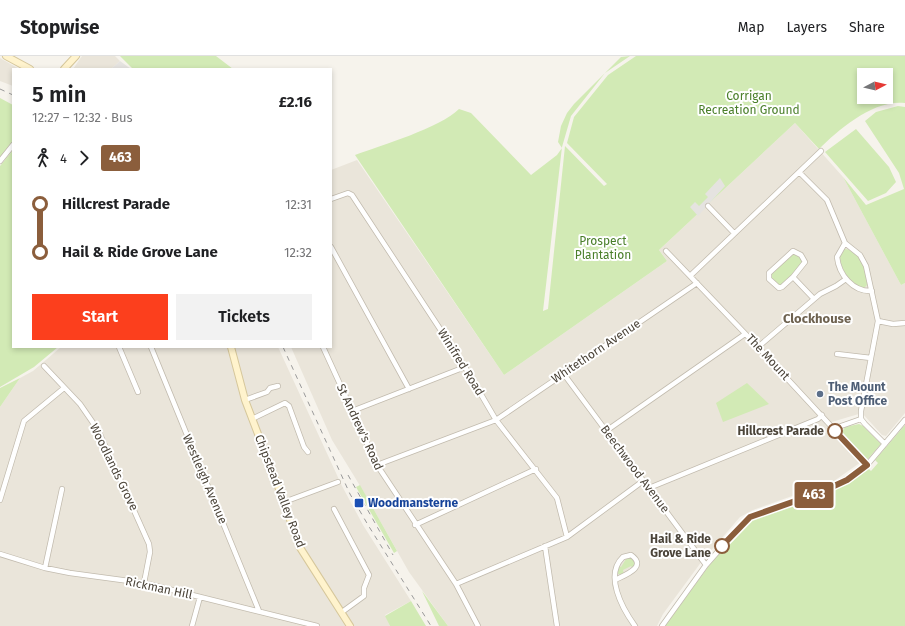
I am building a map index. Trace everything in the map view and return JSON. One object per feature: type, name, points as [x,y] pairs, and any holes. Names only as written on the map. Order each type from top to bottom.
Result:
[{"type":"main road","points":[[6,56],[28,68]]},
{"type":"main road","points":[[67,68],[76,56]]},
{"type":"main road","name":"Chipstead Valley Road","points":[[231,348],[245,400],[302,551],[350,626]]},
{"type":"street","points":[[0,161],[12,146]]},
{"type":"street","points":[[690,276],[821,151]]},
{"type":"street","points":[[799,172],[827,200],[845,243],[860,255],[866,266],[878,321],[861,411],[861,419],[885,444]]},
{"type":"street","name":"Winifred Road","points":[[332,199],[346,193],[352,195],[466,367],[496,420],[536,469],[557,498],[567,537]]},
{"type":"street","points":[[708,206],[734,233]]},
{"type":"street","points":[[845,243],[837,257],[838,263],[846,279],[860,290],[872,291]]},
{"type":"street","points":[[332,249],[409,389]]},
{"type":"street","name":"The Mount","points":[[666,251],[822,415],[867,465]]},
{"type":"street","points":[[793,251],[801,255],[805,262],[793,277],[779,288],[769,279],[768,276],[769,273],[793,251]]},
{"type":"street","points":[[793,277],[814,299]]},
{"type":"street","points":[[758,347],[814,299],[846,279]]},
{"type":"street","name":"Whitethorn Avenue","points":[[377,465],[496,420],[697,283]]},
{"type":"street","points":[[878,321],[894,324],[905,323]]},
{"type":"street","points":[[606,431],[745,334]]},
{"type":"street","points":[[121,348],[138,392]]},
{"type":"street","name":"Westleigh Avenue","points":[[151,348],[259,611]]},
{"type":"street","name":"St Andrew's Road","points":[[323,348],[377,465],[415,525],[456,584],[478,626]]},
{"type":"street","points":[[837,354],[871,358]]},
{"type":"street","name":"Woodlands Grove","points":[[44,366],[80,404],[98,430],[148,540],[150,552],[144,583]]},
{"type":"street","points":[[352,410],[466,367]]},
{"type":"street","name":"Beechwood Avenue","points":[[563,373],[706,565]]},
{"type":"street","points":[[245,400],[267,392],[270,388],[278,386]]},
{"type":"street","points":[[0,500],[24,420],[64,388]]},
{"type":"street","points":[[252,419],[285,403],[288,406],[304,447],[308,452]]},
{"type":"street","points":[[650,488],[818,419],[822,415]]},
{"type":"street","points":[[835,431],[841,426],[861,419]]},
{"type":"street","points":[[662,626],[706,565],[730,536],[750,517],[821,492],[847,480],[867,465],[905,420]]},
{"type":"street","points":[[415,525],[536,469]]},
{"type":"street","points":[[456,584],[567,537],[643,481]]},
{"type":"street","points":[[284,502],[338,482]]},
{"type":"street","points":[[45,568],[62,489]]},
{"type":"street","points":[[334,509],[369,575],[364,588],[364,596],[342,612]]},
{"type":"street","points":[[545,546],[557,626]]},
{"type":"street","name":"Rickman Hill","points":[[0,554],[45,568],[144,583],[317,626]]},
{"type":"street","points":[[615,580],[636,569],[636,558],[627,555],[617,562],[614,568],[615,580],[622,607],[635,626]]},
{"type":"street","points":[[192,626],[200,596]]},
{"type":"shaded area","points":[[82,56],[115,56],[120,61],[112,68],[74,68]]},
{"type":"shaded area","points":[[0,58],[17,68],[12,68],[12,86],[0,81]]},
{"type":"shaded area","points":[[120,61],[130,68],[112,68]]},
{"type":"shaded area","points":[[795,123],[843,177],[901,285],[905,283],[905,413],[886,436],[882,435],[862,413],[825,424],[861,462],[834,481],[753,510],[740,517],[702,561],[663,614],[657,626],[448,626],[409,572],[362,489],[332,440],[291,348],[332,348],[332,170],[357,160],[504,375],[667,261],[659,250]]},
{"type":"shaded area","points":[[720,178],[725,186],[698,216],[690,207],[695,202],[699,206],[708,197],[705,194]]},
{"type":"shaded area","points":[[60,348],[278,348],[342,486],[363,525],[411,601],[385,615],[390,626],[0,626],[0,407],[20,378],[33,371]]},
{"type":"green space","points":[[120,56],[216,56],[232,68],[132,68]]},
{"type":"green space","points":[[630,56],[605,73],[621,57]]},
{"type":"green space","points":[[636,56],[905,56],[905,103],[893,103],[893,68],[857,68],[857,104],[889,104],[869,111],[858,117],[819,149],[795,123],[659,250],[667,261],[504,375],[355,155],[439,123],[459,109],[471,113],[531,175],[557,155],[562,148],[543,311],[548,309],[565,146],[604,186],[607,184],[567,143],[574,117],[608,75]]},
{"type":"green space","points":[[605,73],[571,116],[562,148],[558,142],[561,126],[567,113]]},
{"type":"green space","points":[[0,98],[12,104],[12,142],[0,159]]},
{"type":"green space","points":[[898,106],[905,107],[905,283],[901,285],[843,177],[866,205],[904,189],[899,173],[865,121],[876,112]]},
{"type":"green space","points":[[856,129],[889,167],[896,182],[886,193],[868,201],[825,152]]},
{"type":"green space","points":[[12,151],[12,348],[57,348],[34,367],[0,387],[0,166]]},
{"type":"green space","points":[[844,249],[855,253],[862,262],[868,284],[863,289],[854,284],[844,271],[840,261],[840,256]]},
{"type":"green space","points":[[791,253],[796,253],[803,260],[802,265],[781,286],[779,286],[770,279],[770,273]]},
{"type":"green space","points":[[20,378],[0,407],[0,388]]},
{"type":"green space","points":[[747,383],[769,404],[723,422],[716,403]]},
{"type":"green space","points":[[859,424],[863,426],[881,444],[867,460],[842,432],[845,427]]},
{"type":"green space","points":[[905,425],[905,626],[665,626],[708,567],[747,521],[807,501],[838,488],[859,476],[868,468],[871,471],[878,463],[875,460]]},
{"type":"green space","points":[[360,485],[397,551],[394,553],[356,487]]},
{"type":"green space","points":[[632,557],[635,563],[633,569],[631,566],[623,570],[624,574],[618,574],[618,565],[621,567],[626,559],[625,558]]},
{"type":"green space","points":[[422,591],[448,626],[439,626]]},
{"type":"green space","points":[[411,601],[426,626],[390,626],[385,616]]},
{"type":"railway","points":[[0,89],[12,95]]},
{"type":"railway","points":[[283,348],[350,494],[431,626]]},
{"type":"railway","points":[[348,475],[393,555]]},
{"type":"bus line","name":"463","points":[[722,546],[750,517],[821,492],[847,480],[867,465],[835,431]]},
{"type":"place","name":"The Mount Post Office","points":[[820,394]]},
{"type":"place","name":"Hillcrest Parade","points":[[835,431]]},
{"type":"place","name":"Woodmansterne","points":[[359,503]]},
{"type":"place","name":"Hail & Ride Grove Lane","points":[[722,546]]},
{"type":"district","name":"Clockhouse","points":[[817,318]]},
{"type":"park label","name":"Corrigan Recreation Ground","points":[[749,103]]},
{"type":"park label","name":"Prospect Plantation","points":[[603,248]]}]
